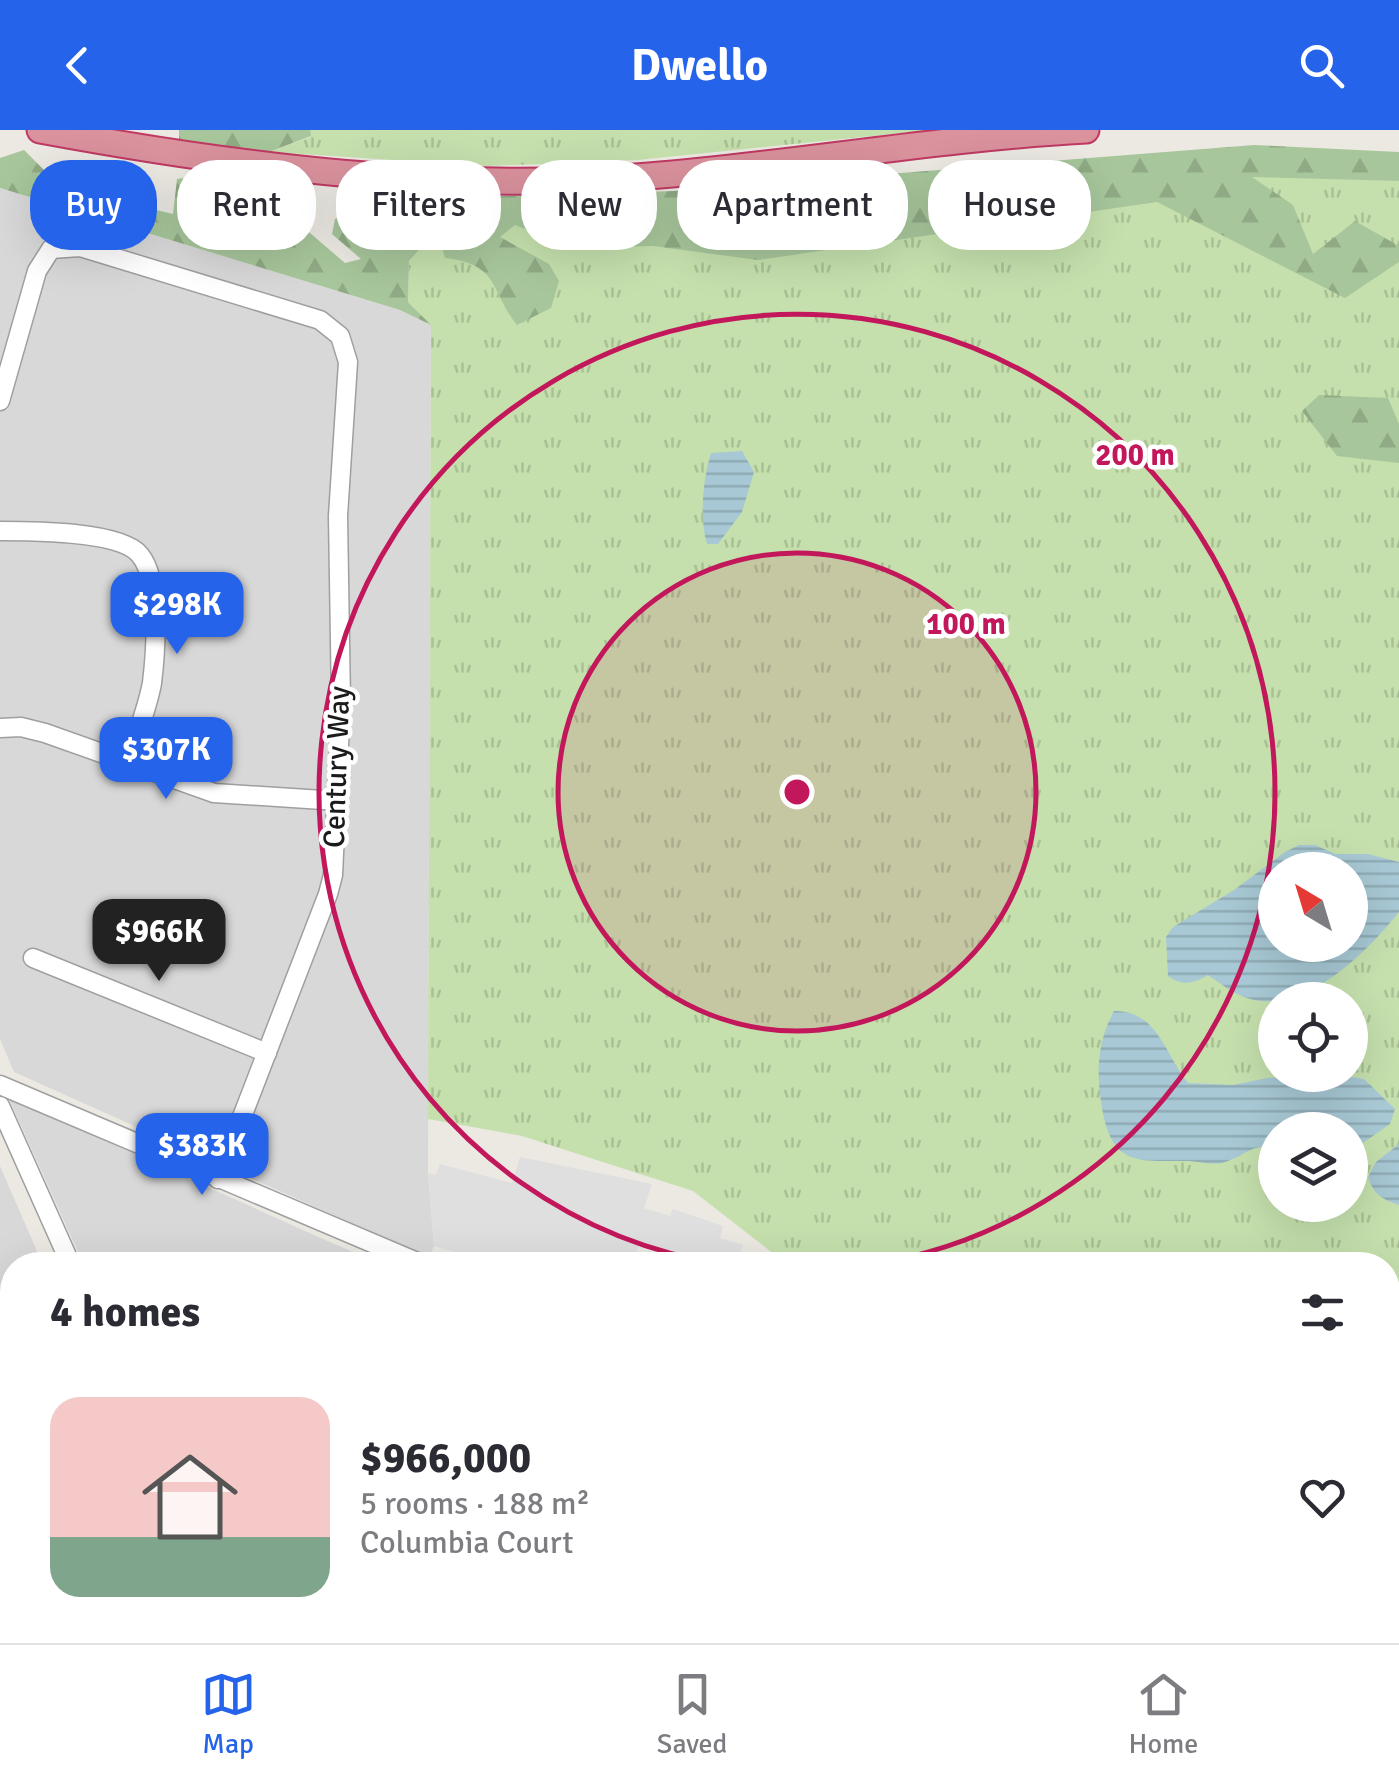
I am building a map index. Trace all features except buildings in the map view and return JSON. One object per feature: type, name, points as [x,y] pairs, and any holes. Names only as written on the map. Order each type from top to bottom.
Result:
[{"type":"highway","points":[[40,130],[211,159],[338,174],[502,181],[647,176],[1086,130]]},
{"type":"street","name":"Century Way","points":[[0,400],[37,271],[51,250],[80,247],[320,320],[340,336],[348,362],[338,516],[342,703],[333,875],[218,1179]]},
{"type":"street","points":[[0,531],[114,539],[140,554],[154,582],[152,682],[126,763]]},
{"type":"street","points":[[0,728],[22,727],[44,733],[214,792],[338,801]]},
{"type":"street","points":[[33,958],[266,1053]]},
{"type":"street","points":[[0,1085],[393,1252]]},
{"type":"street","points":[[0,1106],[65,1252]]},
{"type":"shaded area","points":[[0,188],[30,197],[30,250],[157,250],[157,236],[177,242],[177,250],[203,250],[400,310],[431,325],[428,1173],[432,1252],[416,1252],[14,1072],[0,1039]]},
{"type":"shaded area","points":[[8,1097],[353,1252],[78,1252]]},
{"type":"shaded area","points":[[520,1157],[652,1184],[644,1208],[670,1216],[673,1209],[723,1226],[720,1238],[743,1245],[741,1252],[667,1252],[640,1243],[636,1252],[454,1252],[434,1246],[428,1173],[436,1175],[440,1164],[512,1183]]},
{"type":"shaded area","points":[[0,1166],[37,1252],[0,1252]]},
{"type":"green space","points":[[179,130],[310,130],[311,136],[269,152],[179,141]]},
{"type":"green space","points":[[310,130],[931,130],[638,160],[521,160],[521,165],[501,165],[501,160],[394,160],[269,152],[310,137]]},
{"type":"green space","points":[[1254,145],[1399,152],[1399,181],[1252,177],[1293,205],[1313,254],[1355,221],[1399,246],[1399,262],[1345,298],[1157,202],[1091,212],[1091,160],[1065,160]]},
{"type":"green space","points":[[24,150],[34,160],[30,160],[30,197],[0,188],[0,158]]},
{"type":"green space","points":[[928,171],[928,235],[908,238],[908,172]]},
{"type":"green space","points":[[1250,176],[1399,181],[1399,1252],[771,1252],[693,1191],[522,1136],[428,1119],[431,326],[408,302],[409,261],[419,250],[501,250],[501,225],[521,224],[521,250],[657,250],[657,215],[677,213],[677,250],[908,250],[908,198],[928,197],[928,250],[1091,250],[1091,186]]},
{"type":"green space","points":[[177,179],[177,242],[157,236],[157,210],[173,214]]},
{"type":"green space","points":[[657,191],[677,191],[677,249],[657,247]]},
{"type":"green space","points":[[501,196],[521,196],[521,227],[515,225],[501,236]]},
{"type":"green space","points":[[316,238],[345,263],[361,259],[351,250],[419,250],[409,261],[408,302],[431,325],[400,310],[203,250],[316,250]]},
{"type":"green space","points":[[501,238],[549,264],[559,281],[551,308],[517,325],[485,273],[463,261],[445,258],[443,250],[501,250]]},
{"type":"green space","points":[[683,250],[827,250],[758,260]]},
{"type":"green space","points":[[1319,395],[1388,398],[1399,424],[1399,463],[1337,456],[1302,411]]},
{"type":"water","points":[[742,451],[754,472],[742,512],[718,544],[707,544],[703,498],[711,453]]},
{"type":"water","points":[[1299,845],[1315,845],[1331,852],[1285,852]]},
{"type":"water","points":[[1368,854],[1399,862],[1399,912],[1370,945]]},
{"type":"water","points":[[1258,872],[1258,962],[1352,962],[1324,982],[1258,982],[1258,1000],[1234,992],[1208,975],[1188,983],[1168,976],[1166,937],[1173,927]]},
{"type":"water","points":[[1114,1011],[1141,1018],[1158,1036],[1188,1083],[1233,1085],[1258,1080],[1258,1092],[1368,1092],[1368,1083],[1395,1109],[1390,1124],[1368,1139],[1368,1112],[1258,1112],[1258,1148],[1232,1159],[1221,1163],[1141,1160],[1120,1150],[1106,1127],[1099,1070]]},
{"type":"water","points":[[1399,1144],[1399,1205],[1379,1196],[1373,1188],[1368,1177],[1376,1162]]}]
